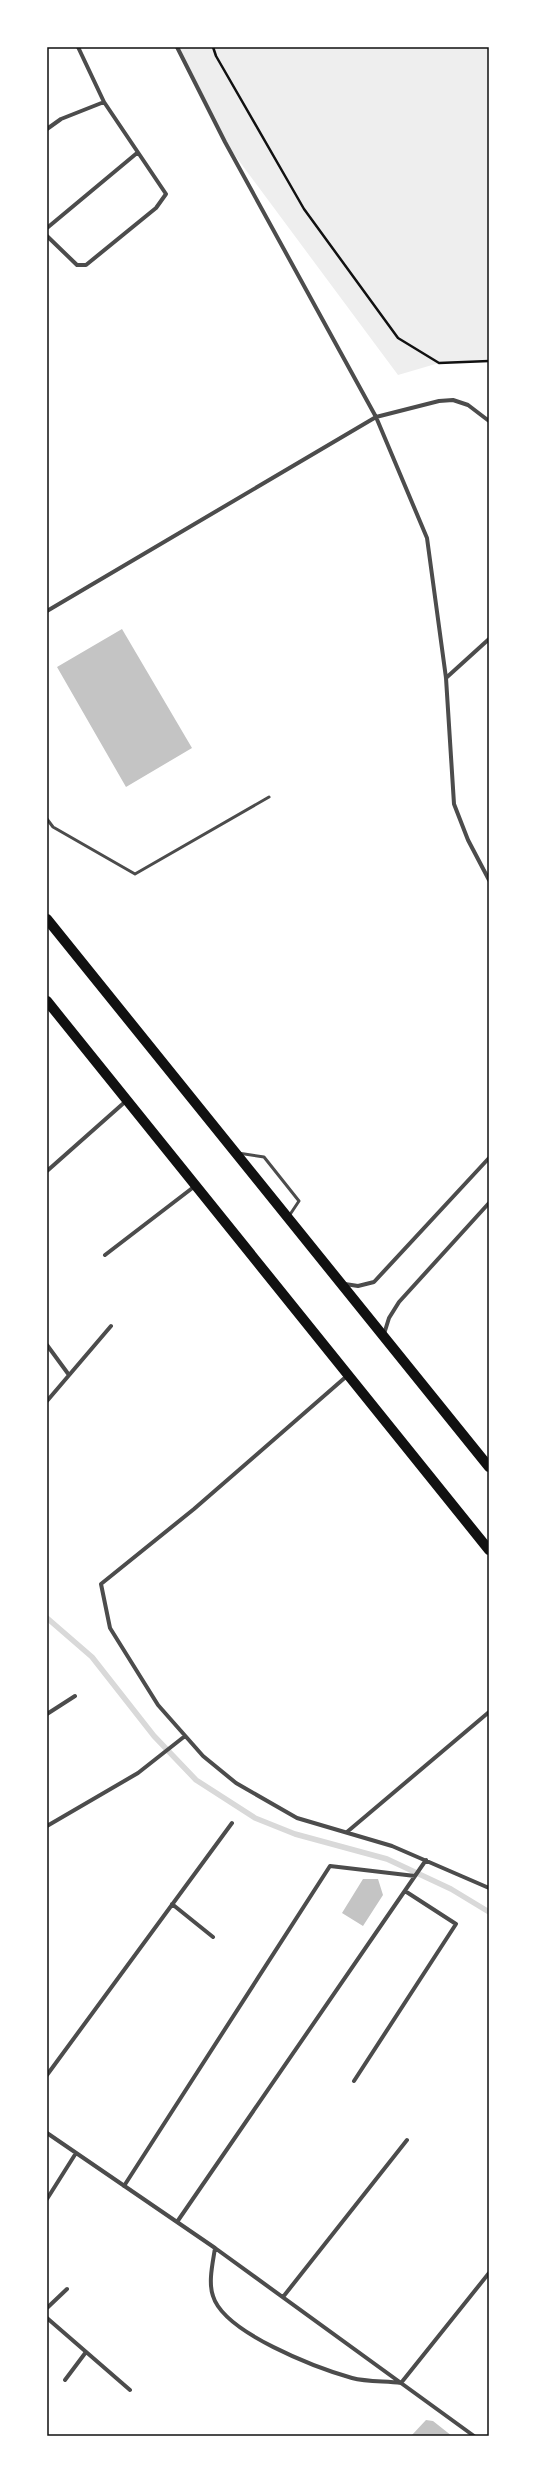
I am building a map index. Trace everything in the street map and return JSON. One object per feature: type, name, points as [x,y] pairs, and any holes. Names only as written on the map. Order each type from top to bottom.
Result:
[{"type":"main road","points":[[47,919],[489,1467]]},
{"type":"main road","points":[[47,1002],[489,1550]]},
{"type":"street","points":[[47,236],[77,265],[86,265],[156,208],[166,194],[104,102],[78,47]]},
{"type":"street","points":[[177,47],[225,142],[376,417],[427,538],[446,678],[454,804],[468,840],[489,880]]},
{"type":"street","points":[[47,129],[61,119],[104,102]]},
{"type":"street","points":[[47,228],[137,153]]},
{"type":"street","points":[[47,611],[376,417],[439,401],[453,400],[468,405],[489,420]]},
{"type":"street","points":[[446,678],[489,638]]},
{"type":"street","points":[[47,1171],[127,1100]]},
{"type":"street","points":[[341,1283],[358,1286],[374,1282],[489,1158]]},
{"type":"street","points":[[105,1255],[195,1186]]},
{"type":"street","points":[[384,1337],[388,1318],[399,1302],[489,1203]]},
{"type":"street","points":[[47,1401],[111,1326]]},
{"type":"street","points":[[47,1345],[69,1375]]},
{"type":"street","points":[[348,1375],[194,1509],[101,1584],[110,1628],[158,1705],[202,1756],[236,1783],[297,1818],[392,1846],[489,1888]]},
{"type":"street","points":[[47,1714],[75,1696]]},
{"type":"street","points":[[347,1832],[489,1712]]},
{"type":"street","points":[[47,1826],[138,1773],[185,1736]]},
{"type":"street","points":[[47,2075],[232,1823]]},
{"type":"street","points":[[177,2222],[426,1860]]},
{"type":"street","points":[[124,2186],[330,1866],[415,1876]]},
{"type":"street","points":[[354,2081],[456,1924],[405,1891]]},
{"type":"street","points":[[172,1904],[213,1937]]},
{"type":"street","points":[[47,2133],[214,2248],[474,2436]]},
{"type":"street","points":[[283,2297],[407,2140]]},
{"type":"street","points":[[47,2199],[76,2153]]},
{"type":"street","points":[[214,2248],[212,2272],[213,2297],[231,2323],[292,2356],[353,2378],[401,2383]]},
{"type":"street","points":[[401,2383],[489,2273]]},
{"type":"street","points":[[47,2308],[67,2289]]},
{"type":"street","points":[[47,2318],[130,2390]]},
{"type":"street","points":[[66,2380],[86,2352]]},
{"type":"lane","points":[[47,819],[53,827],[135,874],[270,797]]},
{"type":"lane","points":[[234,1151],[264,1158],[300,1201],[288,1217]]},
{"type":"path","points":[[213,47],[216,56],[304,209],[398,338],[438,363],[489,361]]},
{"type":"shaded area","points":[[177,47],[489,47],[489,361],[439,363],[398,375],[225,142]]},
{"type":"building","points":[[122,629],[192,748],[126,787],[57,667]]},
{"type":"building","points":[[363,1879],[378,1879],[383,1895],[363,1926],[342,1913]]},
{"type":"building","points":[[426,2420],[433,2421],[452,2436],[411,2436]]},
{"type":"waterway","points":[[47,1618],[92,1657],[154,1736],[196,1780],[255,1818],[295,1834],[387,1859],[451,1889],[489,1912]]}]
